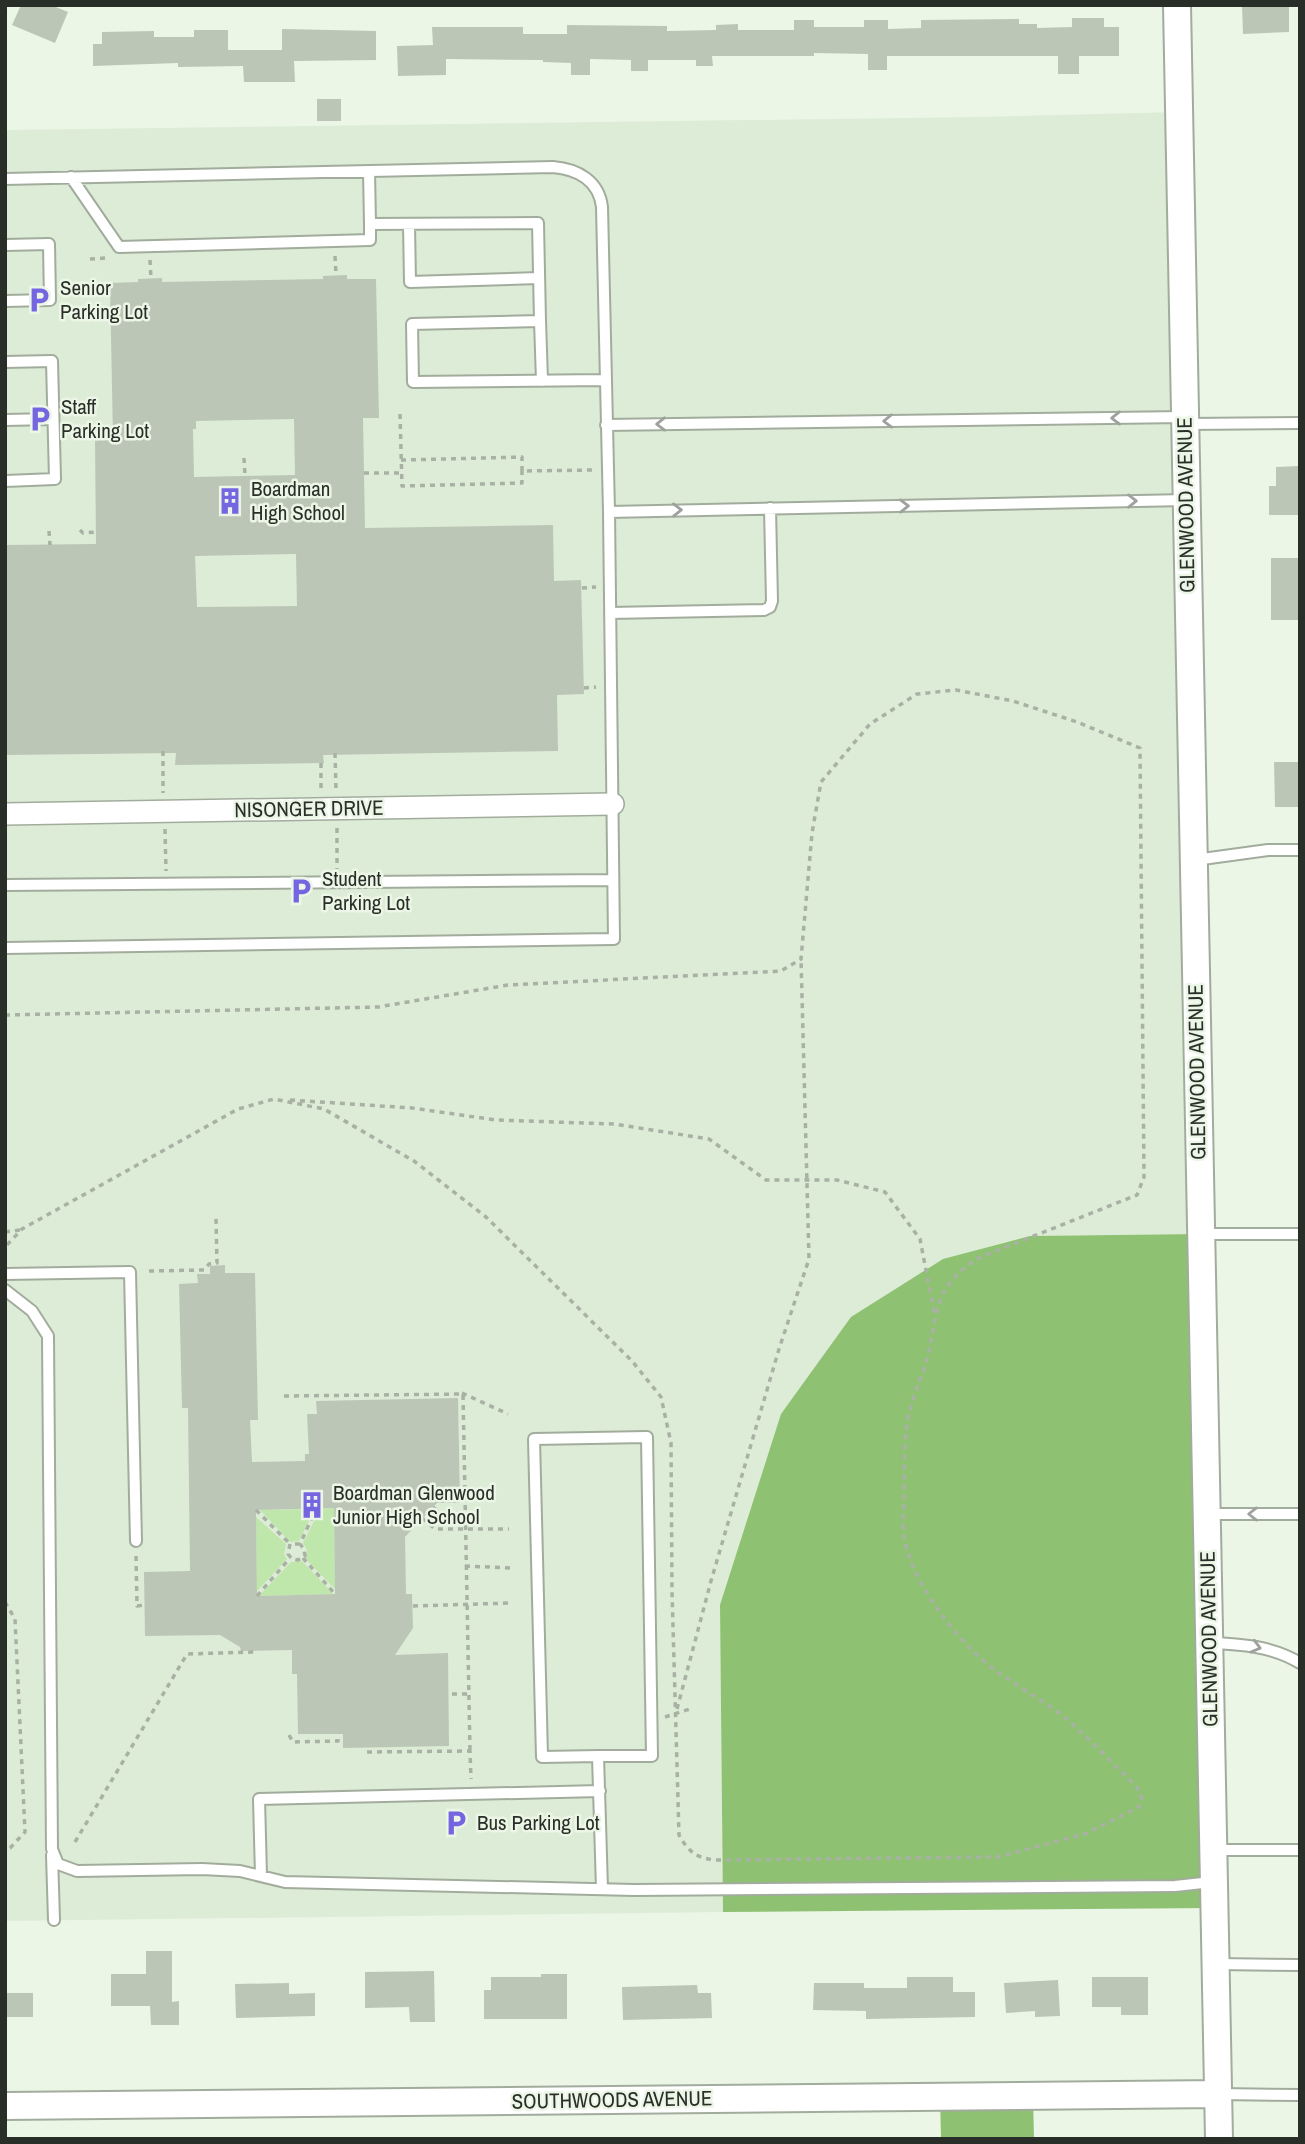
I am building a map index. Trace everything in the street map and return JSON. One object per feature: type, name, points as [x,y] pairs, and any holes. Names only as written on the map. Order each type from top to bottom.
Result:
[{"type":"street","name":"GLENWOOD AVENUE","points":[[1177,5],[1219,2139]]},
{"type":"street","name":"NISONGER DRIVE","points":[[5,814],[613,804]]},
{"type":"street","name":"SOUTHWOODS AVENUE","points":[[5,2106],[1218,2094]]},
{"type":"lane","points":[[5,179],[553,167],[574,170],[597,188],[602,207],[609,512],[614,939],[5,948]]},
{"type":"lane","points":[[71,177],[119,247],[370,240],[369,171]]},
{"type":"lane","points":[[370,224],[538,223],[542,381]]},
{"type":"lane","points":[[409,224],[410,282],[539,278]]},
{"type":"lane","points":[[5,246],[49,244],[50,300],[5,301]]},
{"type":"lane","points":[[540,321],[412,324],[413,382],[605,380]]},
{"type":"lane","points":[[5,362],[52,361],[55,479],[5,481]]},
{"type":"lane","points":[[5,419],[53,419]]},
{"type":"lane","points":[[606,425],[1184,420],[1300,423]]},
{"type":"lane","points":[[609,512],[1186,500]]},
{"type":"lane","points":[[610,613],[764,610],[769,607],[772,601],[770,508]]},
{"type":"lane","points":[[1193,860],[1268,850],[1300,850]]},
{"type":"lane","points":[[5,885],[613,880]]},
{"type":"lane","points":[[1200,1234],[1300,1234]]},
{"type":"lane","points":[[5,1274],[130,1272],[136,1541]]},
{"type":"lane","points":[[5,1290],[32,1311],[47,1336],[54,1920]]},
{"type":"lane","points":[[648,1437],[652,1756],[598,1756],[542,1757],[534,1439],[648,1437]]},
{"type":"lane","points":[[1206,1514],[1300,1514]]},
{"type":"lane","points":[[1209,1643],[1246,1644],[1287,1656],[1300,1663]]},
{"type":"lane","points":[[598,1756],[602,1889]]},
{"type":"lane","points":[[261,1876],[259,1799],[600,1791]]},
{"type":"lane","points":[[52,1849],[58,1864],[77,1871],[240,1871],[285,1882],[602,1889],[1161,1886],[1215,1881]]},
{"type":"lane","points":[[1214,1850],[1300,1850]]},
{"type":"lane","points":[[1216,1964],[1300,1965]]},
{"type":"lane","points":[[1218,2094],[1300,2095]]},
{"type":"path","points":[[5,16],[6,5]]},
{"type":"path","points":[[335,254],[335,275]]},
{"type":"path","points":[[90,259],[107,258]]},
{"type":"path","points":[[150,258],[150,279]]},
{"type":"path","points":[[400,414],[401,472],[402,486],[522,483],[522,457],[401,460]]},
{"type":"path","points":[[78,432],[118,432]]},
{"type":"path","points":[[244,458],[245,476]]},
{"type":"path","points":[[522,471],[594,470]]},
{"type":"path","points":[[364,473],[401,472]]},
{"type":"path","points":[[80,530],[83,533],[98,533]]},
{"type":"path","points":[[49,531],[50,545]]},
{"type":"path","points":[[582,588],[597,587]]},
{"type":"path","points":[[584,688],[598,687]]},
{"type":"path","points":[[675,1714],[711,1581],[809,1259],[801,959],[812,833],[821,782],[870,724],[917,694],[956,690],[1013,701],[1077,722],[1140,748],[1144,1177],[1137,1195],[981,1257],[963,1267],[949,1284],[934,1315]]},
{"type":"path","points":[[163,751],[164,799]]},
{"type":"path","points":[[335,753],[336,796]]},
{"type":"path","points":[[321,763],[322,796]]},
{"type":"path","points":[[337,829],[338,882]]},
{"type":"path","points":[[165,832],[166,883]]},
{"type":"path","points":[[5,1015],[378,1007],[509,985],[781,971],[801,959]]},
{"type":"path","points":[[5,1247],[22,1229],[238,1109],[274,1099],[412,1108],[496,1120],[614,1124],[709,1139],[766,1180],[837,1180],[884,1192],[920,1238],[934,1315],[934,1331],[908,1419],[905,1446],[903,1535],[914,1567],[927,1592],[975,1654],[1064,1717],[1133,1783],[1142,1800],[1139,1807],[1085,1834],[997,1857],[713,1860],[700,1858],[687,1850],[679,1835],[671,1443],[661,1397],[632,1360],[486,1217],[414,1161],[324,1109],[274,1099]]},
{"type":"path","points":[[149,1271],[204,1270],[209,1264],[217,1264],[216,1218]]},
{"type":"path","points":[[5,1232],[22,1229]]},
{"type":"path","points":[[461,1393],[464,1398],[471,1783]]},
{"type":"path","points":[[284,1396],[465,1393],[508,1414]]},
{"type":"path","points":[[433,1507],[455,1529]]},
{"type":"path","points":[[300,1544],[316,1509]]},
{"type":"path","points":[[256,1510],[290,1544],[300,1544]]},
{"type":"path","points":[[422,1518],[435,1529],[509,1529]]},
{"type":"path","points":[[136,1541],[137,1605],[145,1605]]},
{"type":"path","points":[[290,1544],[287,1551],[290,1558],[303,1558]]},
{"type":"path","points":[[300,1544],[305,1552],[303,1558]]},
{"type":"path","points":[[257,1596],[290,1558]]},
{"type":"path","points":[[303,1558],[335,1594]]},
{"type":"path","points":[[465,1566],[511,1568]]},
{"type":"path","points":[[5,1602],[15,1619],[25,1832],[5,1850]]},
{"type":"path","points":[[412,1606],[511,1603]]},
{"type":"path","points":[[75,1842],[187,1654],[254,1652]]},
{"type":"path","points":[[452,1694],[469,1694]]},
{"type":"path","points":[[651,1722],[693,1708]]},
{"type":"path","points":[[289,1735],[293,1742],[338,1741],[338,1734]]},
{"type":"path","points":[[367,1752],[470,1751]]},
{"type":"shaded area","points":[[1179,112],[1200,1234],[1030,1236],[720,1605],[723,1912],[5,1921],[5,130]]},
{"type":"green space","points":[[1200,1234],[1215,1908],[723,1912],[720,1605],[781,1414],[851,1317],[943,1259],[1030,1236]]},
{"type":"green space","points":[[334,1508],[335,1589],[306,1559],[307,1550],[303,1543],[320,1509]]},
{"type":"green space","points":[[313,1509],[299,1541],[290,1542],[260,1510]]},
{"type":"green space","points":[[256,1517],[286,1544],[284,1554],[287,1559],[257,1591]]},
{"type":"green space","points":[[302,1561],[333,1594],[259,1596],[291,1562]]},
{"type":"green space","points":[[1033,2096],[1034,2139],[941,2139],[940,2097]]},
{"type":"building","points":[[21,5],[51,5],[68,12],[55,43],[12,25]]},
{"type":"building","points":[[1242,5],[1289,6],[1289,32],[1243,34]]},
{"type":"building","points":[[1072,18],[1104,18],[1104,27],[1119,27],[1119,56],[1079,56],[1079,74],[1058,74],[1058,56],[887,56],[887,70],[868,70],[868,54],[814,53],[814,56],[712,56],[713,66],[696,66],[696,60],[648,60],[648,71],[631,71],[631,60],[590,59],[590,75],[571,75],[571,63],[543,60],[446,59],[446,75],[398,76],[397,46],[433,45],[432,27],[523,27],[523,34],[567,34],[567,25],[667,26],[667,31],[716,30],[716,25],[738,24],[738,30],[794,30],[794,20],[814,20],[814,27],[864,27],[864,20],[888,20],[888,29],[921,28],[921,20],[1019,19],[1019,24],[1037,24],[1037,28],[1072,27]]},
{"type":"building","points":[[282,29],[376,31],[376,60],[294,61],[295,82],[244,82],[243,66],[178,67],[178,63],[93,66],[93,44],[102,44],[102,32],[154,31],[154,37],[194,37],[194,30],[228,30],[228,50],[282,50]]},
{"type":"building","points":[[317,99],[341,99],[341,121],[317,121]]},
{"type":"building","name":"Boardman High School","points":[[347,275],[347,279],[376,279],[379,418],[363,418],[365,528],[553,525],[554,581],[581,580],[584,694],[557,695],[558,751],[323,755],[324,763],[175,765],[176,753],[5,755],[5,545],[96,544],[95,440],[113,440],[110,283],[162,278],[162,282],[323,279],[323,276]],"holes":[[[294,419],[295,475],[194,477],[193,429],[196,429],[196,421]],[[296,554],[297,606],[197,607],[195,556]]]},
{"type":"building","points":[[1300,466],[1300,515],[1269,515],[1269,486],[1276,486],[1276,467]]},
{"type":"building","points":[[1271,558],[1300,558],[1300,620],[1271,620]]},
{"type":"building","points":[[1274,762],[1300,762],[1300,807],[1275,807]]},
{"type":"building","name":"Boardman Glenwood Junior High School","points":[[225,1265],[225,1273],[255,1273],[258,1420],[250,1420],[252,1462],[305,1461],[305,1454],[309,1454],[307,1414],[317,1414],[316,1401],[458,1398],[460,1503],[437,1503],[405,1537],[406,1594],[412,1594],[413,1628],[395,1655],[448,1653],[449,1746],[343,1748],[343,1734],[298,1734],[297,1674],[292,1674],[292,1650],[241,1651],[240,1647],[220,1635],[145,1636],[144,1572],[190,1571],[188,1408],[182,1408],[179,1284],[198,1283],[197,1274],[210,1274],[210,1266]],"holes":[[[334,1508],[335,1594],[257,1596],[256,1510]]]},
{"type":"building","points":[[146,1951],[172,1951],[172,2002],[179,2001],[179,2025],[151,2025],[150,2006],[111,2006],[111,1974],[146,1974]]},
{"type":"building","points":[[434,1971],[435,2022],[410,2022],[409,2007],[365,2008],[365,1972]]},
{"type":"building","points":[[541,1974],[567,1974],[567,2019],[484,2019],[484,1990],[491,1990],[491,1977],[541,1977]]},
{"type":"building","points":[[907,1977],[953,1977],[953,1992],[975,1992],[975,2017],[866,2019],[866,2011],[813,2010],[814,1983],[864,1983],[864,1988],[907,1988]]},
{"type":"building","points":[[1092,1977],[1148,1977],[1148,2015],[1121,2015],[1121,2007],[1092,2007]]},
{"type":"building","points":[[1058,1980],[1060,2016],[1035,2017],[1035,2011],[1006,2013],[1004,1983]]},
{"type":"building","points":[[289,1983],[289,1994],[315,1993],[315,2016],[236,2018],[235,1984]]},
{"type":"building","points":[[697,1985],[698,1993],[711,1993],[712,2018],[623,2020],[622,1987]]},
{"type":"building","points":[[5,1993],[33,1993],[33,2017],[5,2017]]},
{"type":"place","name":"Senior Parking Lot","points":[[39,300]]},
{"type":"place","name":"Staff Parking Lot","points":[[40,419]]},
{"type":"place","name":"Boardman High School","points":[[230,501]]},
{"type":"place","name":"Student Parking Lot","points":[[301,891]]},
{"type":"place","name":"Boardman Glenwood Junior High School","points":[[312,1505]]},
{"type":"place","name":"Bus Parking Lot","points":[[456,1823]]}]
